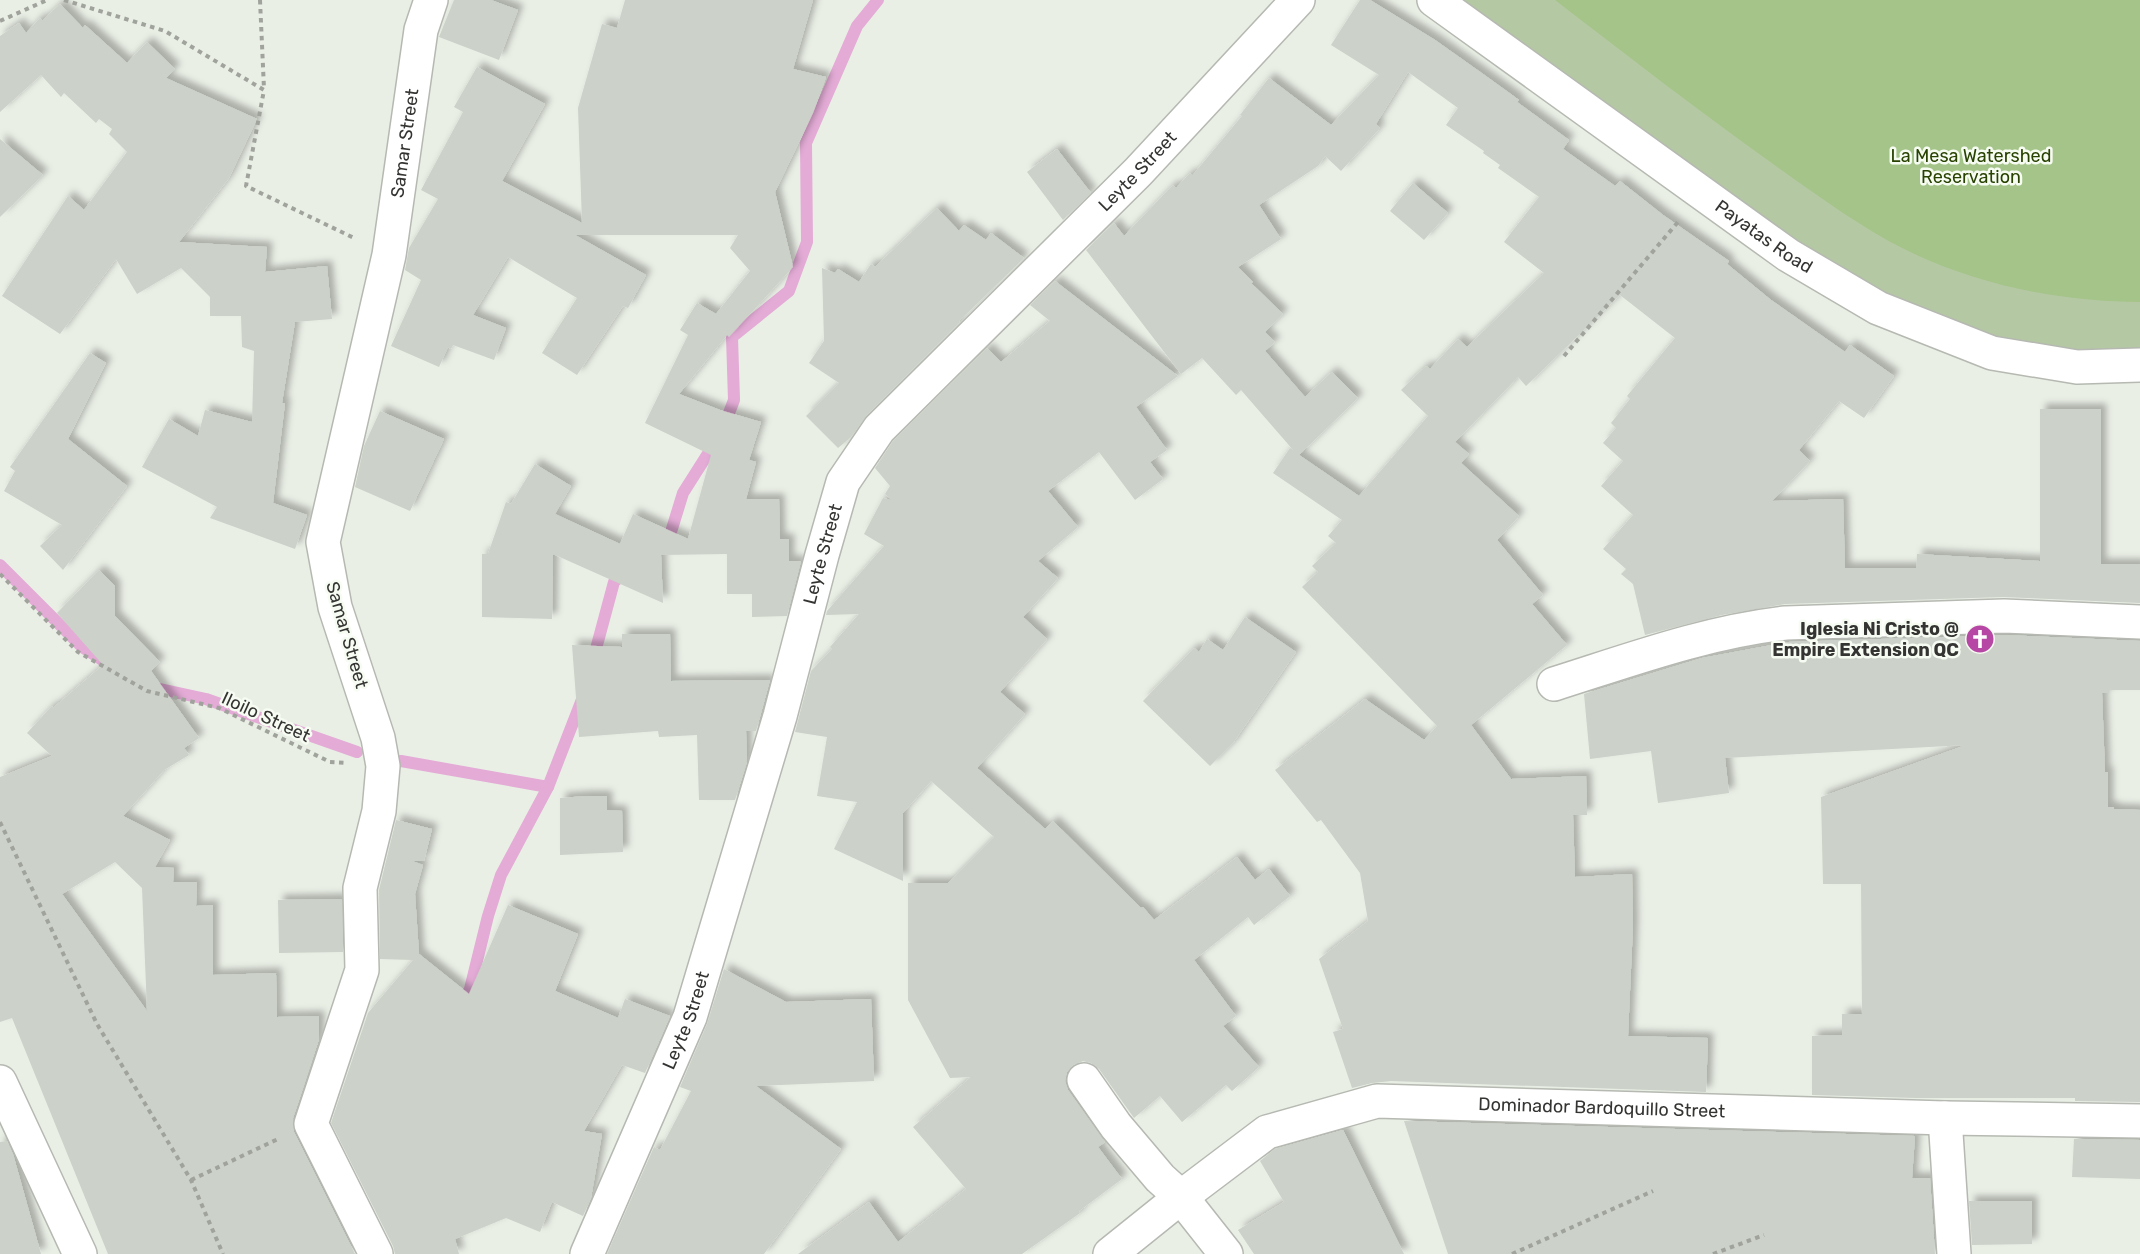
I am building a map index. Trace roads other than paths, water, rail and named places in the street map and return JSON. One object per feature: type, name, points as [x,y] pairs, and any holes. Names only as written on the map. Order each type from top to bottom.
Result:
[{"type":"street","name":"Samar Street","points":[[376,1254],[311,1124],[362,970],[360,888],[379,811],[383,766],[378,738],[335,608],[322,542],[388,255],[421,30],[431,0]]},
{"type":"street","name":"Leyte Street","points":[[587,1254],[690,1017],[780,716],[843,482],[879,429],[1138,172],[1298,0]]},
{"type":"street","name":"Payatas Road","points":[[1434,0],[1788,255],[1878,308],[1992,353],[2077,367],[2140,365]]},
{"type":"street","points":[[1554,684],[1676,646],[1766,625],[2004,616],[2140,622]]},
{"type":"street","points":[[1084,1080],[1116,1125],[1160,1178],[1181,1197],[1226,1254]]},
{"type":"street","points":[[0,1082],[80,1254]]},
{"type":"street","name":"Dominador Bardoquillo Street","points":[[1110,1254],[1267,1132],[1377,1101],[1945,1118],[2140,1121]]},
{"type":"street","points":[[1945,1118],[1954,1254]]},
{"type":"waterway","points":[[724,426],[734,400],[732,337],[789,291],[807,242],[806,143],[857,26],[878,0]]},
{"type":"waterway","points":[[660,542],[671,532],[683,493],[716,441]]},
{"type":"waterway","points":[[0,565],[82,647],[107,663]]},
{"type":"waterway","points":[[593,660],[614,582],[626,572]]},
{"type":"waterway","points":[[151,687],[206,699],[357,752]]},
{"type":"waterway","points":[[461,1006],[470,989],[501,875],[548,787],[583,697]]},
{"type":"waterway","points":[[401,761],[548,787]]},
{"type":"place","name":"Iglesia Ni Cristo @ Empire Extension QC","points":[[1980,639]]},
{"type":"park label","name":"La Mesa Watershed Reservation","points":[[1971,166]]}]
